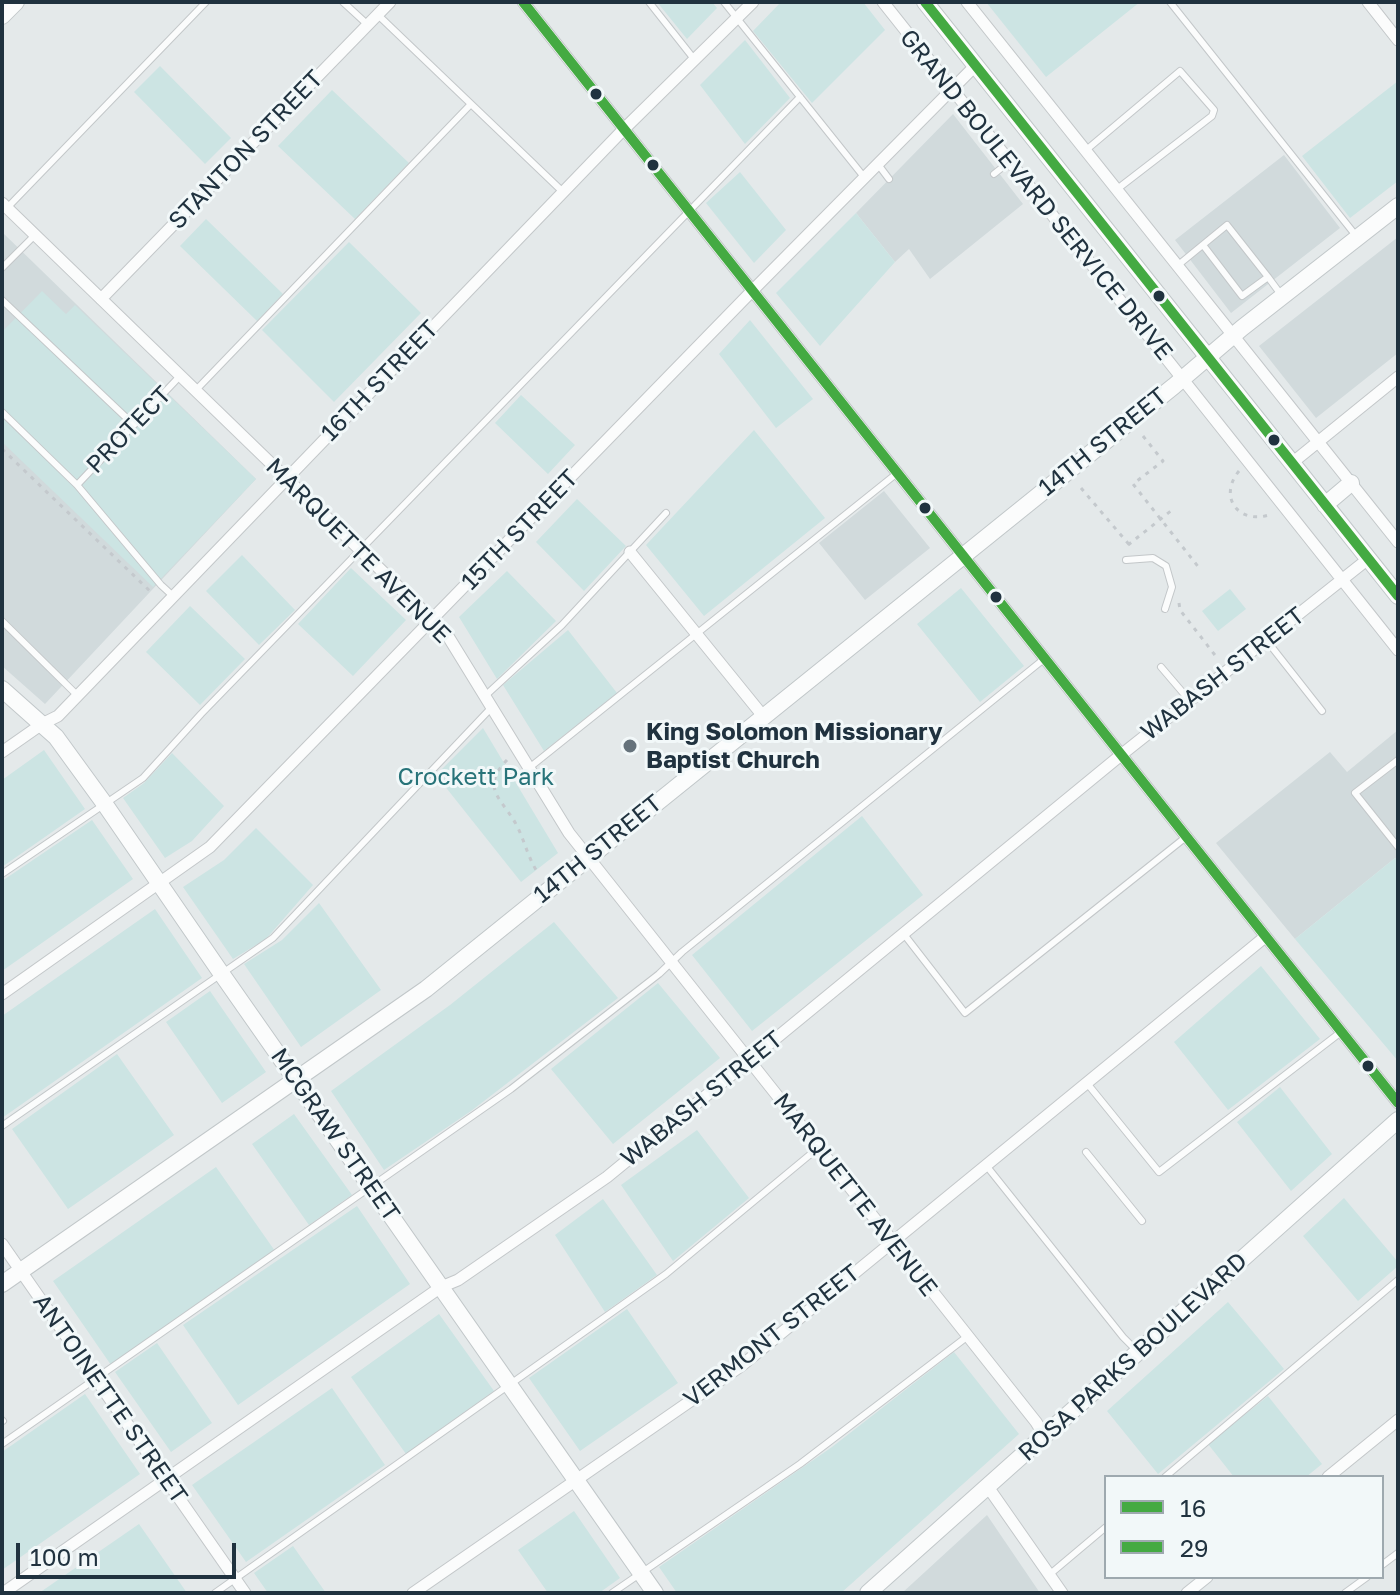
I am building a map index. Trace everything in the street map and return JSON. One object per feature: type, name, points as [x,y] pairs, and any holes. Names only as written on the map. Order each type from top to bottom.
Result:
[{"type":"street","points":[[2,16],[16,2]]},
{"type":"street","name":"STANTON STREET","points":[[101,299],[390,2]]},
{"type":"street","points":[[523,2],[1398,1103]]},
{"type":"street","name":"16TH STREET","points":[[2,752],[58,716],[623,130],[753,2]]},
{"type":"street","name":"GRAND BOULEVARD SERVICE DRIVE","points":[[883,2],[1398,650]]},
{"type":"street","points":[[925,2],[1398,596]]},
{"type":"street","points":[[967,2],[1398,542]]},
{"type":"street","points":[[1368,2],[1398,40]]},
{"type":"street","name":"15TH STREET","points":[[2,994],[210,847],[975,66]]},
{"type":"street","name":"MARQUETTE AVENUE","points":[[5,206],[446,633],[569,833],[1044,1435]]},
{"type":"street","name":"14TH STREET","points":[[2,1284],[426,989],[1183,379],[1233,335],[1398,206]]},
{"type":"street","points":[[1292,463],[1398,377]]},
{"type":"street","points":[[1325,505],[1351,483]]},
{"type":"street","points":[[630,552],[763,716]]},
{"type":"street","name":"WABASH STREET","points":[[3,1593],[441,1287],[458,1280],[607,1177],[1121,755],[1368,559]]},
{"type":"street","name":"MCGRAW STREET","points":[[2,689],[56,737],[104,803],[655,1593]]},
{"type":"street","name":"VERMONT STREET","points":[[413,1593],[741,1366],[1265,937]]},
{"type":"street","name":"ROSA PARKS BOULEVARD","points":[[868,1593],[1398,1120]]},
{"type":"street","name":"ANTOINETTE STREET","points":[[2,1244],[245,1593]]},
{"type":"street","points":[[1330,1475],[1398,1420]]},
{"type":"street","points":[[988,1487],[1062,1593]]},
{"type":"street","points":[[1187,1593],[1204,1579]]},
{"type":"lane","points":[[5,206],[206,2]]},
{"type":"lane","points":[[343,2],[368,25]]},
{"type":"lane","points":[[649,2],[695,59]]},
{"type":"lane","points":[[724,2],[864,177]]},
{"type":"lane","points":[[1170,2],[1357,238]]},
{"type":"lane","points":[[378,15],[563,192]]},
{"type":"lane","points":[[1085,151],[1180,71],[1214,110],[1212,116],[1116,190]]},
{"type":"lane","points":[[2,874],[143,778],[201,714],[800,97]]},
{"type":"lane","points":[[196,391],[471,104]]},
{"type":"lane","points":[[994,174],[1009,162]]},
{"type":"lane","points":[[877,163],[889,179]]},
{"type":"lane","points":[[1177,266],[1227,225],[1282,296]]},
{"type":"lane","points":[[2,268],[35,235]]},
{"type":"lane","points":[[1203,245],[1242,296],[1268,277]]},
{"type":"lane","points":[[2,300],[134,425]]},
{"type":"lane","name":"PROTECT","points":[[77,485],[180,376]]},
{"type":"lane","points":[[2,412],[77,485],[173,596]]},
{"type":"lane","points":[[529,768],[896,474]]},
{"type":"lane","points":[[2,1126],[273,938],[666,513]]},
{"type":"lane","points":[[1126,560],[1153,558],[1166,566],[1172,587],[1165,609]]},
{"type":"lane","points":[[2,621],[78,696]]},
{"type":"lane","points":[[1267,641],[1322,711]]},
{"type":"lane","points":[[2,1444],[511,1089],[1044,659]]},
{"type":"lane","points":[[1161,667],[1190,701]]},
{"type":"lane","points":[[1398,760],[1355,793],[1398,847]]},
{"type":"lane","points":[[903,933],[965,1013],[1186,837]]},
{"type":"lane","points":[[1086,1082],[1159,1172],[1341,1032]]},
{"type":"lane","points":[[215,1593],[666,1274],[818,1148]]},
{"type":"lane","points":[[1086,1152],[1142,1221]]},
{"type":"lane","points":[[985,1164],[1138,1352]]},
{"type":"lane","points":[[1167,1475],[1398,1280]]},
{"type":"lane","points":[[612,1593],[800,1464],[968,1336]]},
{"type":"lane","points":[[1049,1575],[1104,1529]]},
{"type":"lane","points":[[1345,1593],[1364,1579]]},
{"type":"path","points":[[1143,436],[1163,461],[1133,484],[1200,569]]},
{"type":"path","points":[[2,449],[153,594]]},
{"type":"path","points":[[1242,469],[1230,490],[1234,505],[1254,518],[1276,512]]},
{"type":"path","points":[[1127,545],[1172,510]]},
{"type":"path","points":[[507,760],[496,772],[494,790],[516,825],[527,855],[538,873]]},
{"type":"shaded area","points":[[953,114],[1023,204],[930,279],[909,249],[895,262],[856,213]]},
{"type":"shaded area","points":[[1284,155],[1340,228],[1231,313],[1175,240]]},
{"type":"shaded area","points":[[2,232],[256,479],[45,704],[2,666]]},
{"type":"shaded area","points":[[1398,237],[1398,353],[1316,418],[1259,346]]},
{"type":"shaded area","points":[[884,491],[930,548],[865,600],[819,543]]},
{"type":"shaded area","points":[[1398,730],[1398,861],[1395,858],[1295,939],[1216,843],[1330,752],[1347,772]]},
{"type":"shaded area","points":[[987,1515],[1040,1593],[902,1593]]},
{"type":"green space","points":[[657,2],[712,2],[717,8],[687,39]]},
{"type":"green space","points":[[781,2],[863,2],[885,30],[812,103],[753,31]]},
{"type":"green space","points":[[986,2],[1140,2],[1046,77]]},
{"type":"green space","points":[[745,40],[790,98],[745,144],[700,85]]},
{"type":"green space","points":[[160,66],[231,138],[205,164],[134,92]]},
{"type":"green space","points":[[1398,81],[1398,181],[1350,218],[1302,156]]},
{"type":"green space","points":[[332,90],[409,163],[355,219],[278,146]]},
{"type":"green space","points":[[740,172],[786,230],[754,263],[706,203]]},
{"type":"green space","points":[[856,213],[895,262],[820,346],[776,293]]},
{"type":"green space","points":[[206,219],[283,294],[257,321],[180,246]]},
{"type":"green space","points":[[349,242],[421,313],[334,402],[262,330]]},
{"type":"green space","points":[[42,291],[66,314],[75,305],[256,479],[153,587],[2,442],[2,332]]},
{"type":"green space","points":[[750,320],[813,399],[776,428],[719,354]]},
{"type":"green space","points":[[521,395],[575,445],[548,474],[495,423]]},
{"type":"green space","points":[[754,430],[825,518],[704,616],[646,545]]},
{"type":"green space","points":[[577,499],[626,546],[584,591],[536,542]]},
{"type":"green space","points":[[242,555],[295,610],[259,645],[206,591]]},
{"type":"green space","points":[[351,568],[406,620],[353,676],[298,624]]},
{"type":"green space","points":[[507,571],[556,621],[497,679],[459,617]]},
{"type":"green space","points":[[961,588],[1024,666],[980,702],[917,624]]},
{"type":"green space","points":[[1230,589],[1246,609],[1218,631],[1202,611]]},
{"type":"green space","points":[[190,606],[245,659],[200,705],[146,652]]},
{"type":"green space","points":[[568,630],[617,693],[544,751],[503,685]]},
{"type":"green space","name":"Crockett Park","points":[[483,728],[558,853],[521,882],[436,775]]},
{"type":"green space","points":[[44,750],[85,809],[2,867],[2,780]]},
{"type":"green space","points":[[172,753],[224,806],[192,841],[165,858],[123,798],[144,783]]},
{"type":"green space","points":[[862,816],[923,895],[752,1031],[692,955]]},
{"type":"green space","points":[[92,820],[133,879],[2,971],[2,881]]},
{"type":"green space","points":[[256,828],[313,885],[266,939],[233,959],[183,887],[224,860]]},
{"type":"green space","points":[[1395,858],[1398,861],[1398,1061],[1295,939]]},
{"type":"green space","points":[[319,903],[381,990],[301,1047],[244,964],[282,940]]},
{"type":"green space","points":[[155,909],[202,978],[2,1118],[2,1016]]},
{"type":"green space","points":[[554,922],[618,998],[471,1111],[384,1170],[331,1091],[450,1005]]},
{"type":"green space","points":[[1261,966],[1320,1039],[1228,1110],[1174,1042]]},
{"type":"green space","points":[[658,983],[720,1058],[613,1144],[551,1069]]},
{"type":"green space","points":[[210,991],[266,1072],[222,1103],[166,1022]]},
{"type":"green space","points":[[117,1054],[174,1135],[68,1209],[12,1129]]},
{"type":"green space","points":[[1280,1087],[1332,1154],[1291,1191],[1237,1122]]},
{"type":"green space","points":[[294,1114],[352,1195],[309,1225],[252,1144]]},
{"type":"green space","points":[[697,1130],[749,1198],[673,1261],[621,1185]]},
{"type":"green space","points":[[216,1167],[275,1251],[111,1365],[53,1281]]},
{"type":"green space","points":[[1344,1198],[1398,1262],[1398,1266],[1358,1301],[1303,1236]]},
{"type":"green space","points":[[603,1199],[657,1275],[605,1312],[555,1235]]},
{"type":"green space","points":[[357,1206],[410,1284],[238,1405],[183,1325]]},
{"type":"green space","points":[[1228,1302],[1284,1369],[1158,1474],[1107,1411]]},
{"type":"green space","points":[[627,1309],[678,1383],[580,1451],[529,1378]]},
{"type":"green space","points":[[439,1314],[494,1391],[406,1454],[351,1377]]},
{"type":"green space","points":[[157,1343],[212,1423],[171,1452],[115,1372]]},
{"type":"green space","points":[[954,1352],[1019,1434],[841,1593],[677,1593],[659,1567],[832,1447]]},
{"type":"green space","points":[[332,1388],[385,1465],[246,1562],[192,1485]]},
{"type":"green space","points":[[85,1394],[140,1474],[2,1570],[2,1452]]},
{"type":"green space","points":[[1268,1396],[1322,1464],[1308,1475],[1232,1475],[1208,1444]]},
{"type":"green space","points":[[574,1511],[620,1578],[599,1593],[548,1593],[518,1550]]},
{"type":"green space","points":[[139,1524],[187,1593],[39,1593]]},
{"type":"green space","points":[[293,1546],[326,1593],[268,1593],[254,1573]]},
{"type":"transit line","name":"29","points":[[523,2],[1398,1103]]},
{"type":"transit line","name":"16","points":[[925,2],[1398,596]]},
{"type":"place","name":"King Solomon Missionary Baptist Church","points":[[630,746]]}]
